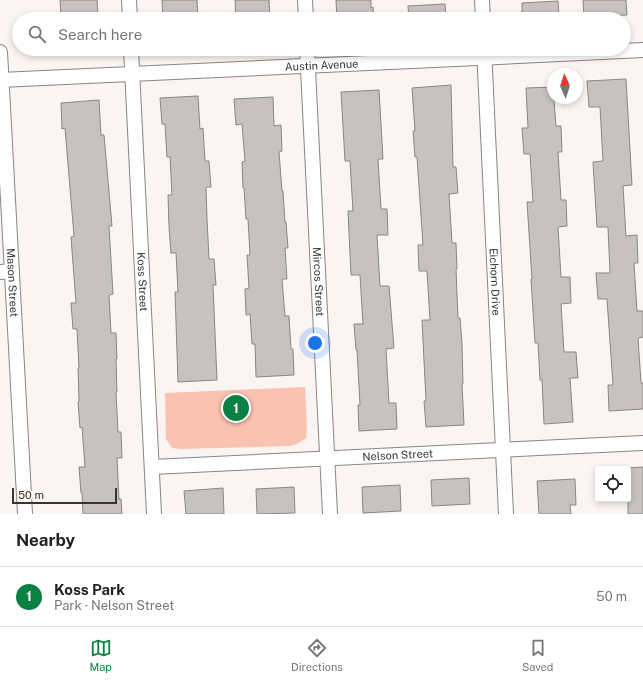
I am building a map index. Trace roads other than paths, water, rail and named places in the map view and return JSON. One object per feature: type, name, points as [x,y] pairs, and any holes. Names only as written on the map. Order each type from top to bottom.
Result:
[{"type":"street","points":[[129,0],[130,12]]},
{"type":"street","points":[[305,0],[306,12]]},
{"type":"street","points":[[482,0],[483,12]]},
{"type":"street","name":"Austin Avenue","points":[[631,50],[643,50]]},
{"type":"street","name":"Mason Street","points":[[0,52],[6,271],[25,514]]},
{"type":"street","name":"Koss Street","points":[[131,56],[154,514]]},
{"type":"street","name":"Mircos Street","points":[[307,56],[330,514]]},
{"type":"street","name":"Austin Avenue","points":[[1,80],[308,66],[443,56]]},
{"type":"street","name":"Eichorn Drive","points":[[484,56],[506,514]]},
{"type":"street","name":"Nelson Street","points":[[152,467],[643,443]]},
{"type":"place","name":"Koss Park","points":[[236,408]]}]
